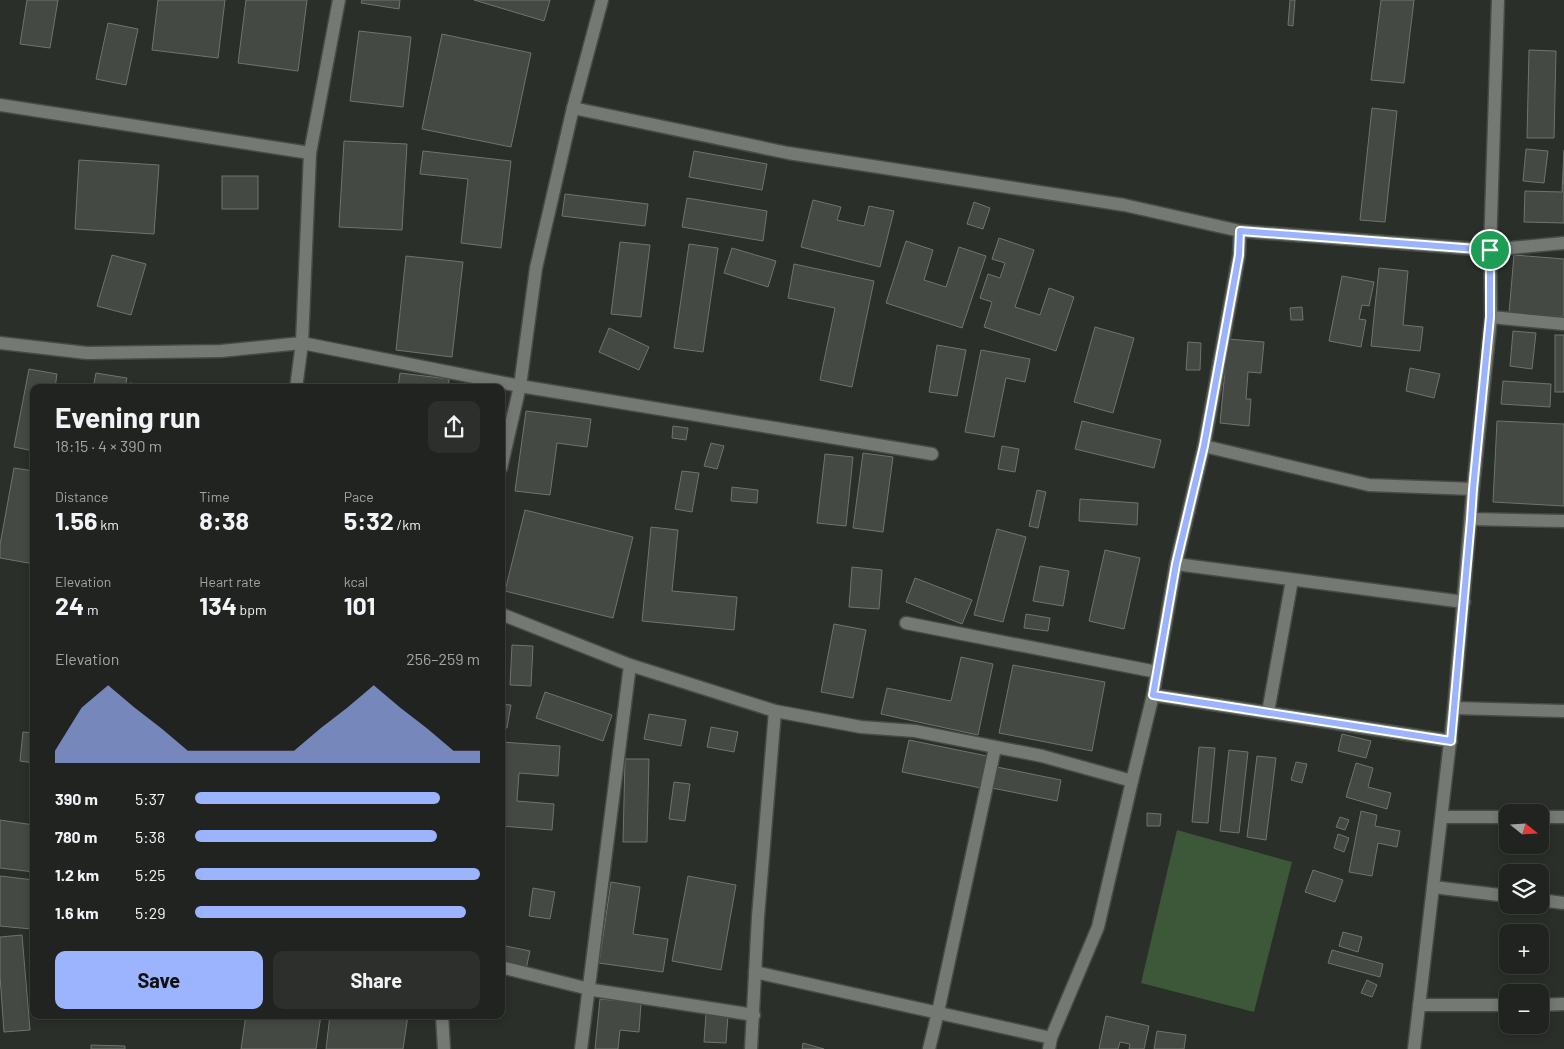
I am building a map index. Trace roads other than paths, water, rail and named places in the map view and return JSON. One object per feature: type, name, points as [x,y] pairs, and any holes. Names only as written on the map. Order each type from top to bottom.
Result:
[{"type":"street","points":[[297,384],[302,343],[310,153],[339,0]]},
{"type":"street","points":[[505,451],[520,386],[536,268],[573,108],[602,0]]},
{"type":"street","points":[[1414,1049],[1451,741],[1490,317],[1490,250],[1498,0]]},
{"type":"street","points":[[0,105],[310,153]]},
{"type":"street","points":[[573,108],[788,153],[1124,204],[1240,231],[1490,250],[1564,243]]},
{"type":"street","points":[[755,972],[938,1012],[1050,1043],[1098,927],[1153,695],[1176,564],[1204,446],[1239,255],[1240,231]]},
{"type":"street","points":[[1490,317],[1564,324]]},
{"type":"street","points":[[0,343],[87,353],[221,351],[302,343],[520,386],[932,454]]},
{"type":"street","points":[[1204,446],[1369,485],[1412,485],[1473,489]]},
{"type":"street","points":[[1471,519],[1564,521]]},
{"type":"street","points":[[1176,564],[1464,602]]},
{"type":"street","points":[[1268,712],[1292,580]]},
{"type":"street","points":[[505,616],[630,665],[775,711],[861,727],[915,731],[1042,756],[1132,781]]},
{"type":"street","points":[[906,623],[1158,672]]},
{"type":"street","points":[[581,1049],[630,665]]},
{"type":"street","points":[[1153,695],[1451,741]]},
{"type":"street","points":[[1454,708],[1564,711]]},
{"type":"street","points":[[751,1049],[758,917],[775,711]]},
{"type":"street","points":[[929,1049],[995,748]]},
{"type":"street","points":[[1442,817],[1499,817]]},
{"type":"street","points":[[1549,817],[1564,817]]},
{"type":"street","points":[[1433,887],[1499,895]]},
{"type":"street","points":[[1549,901],[1564,903]]},
{"type":"street","points":[[505,968],[588,988],[754,1015]]},
{"type":"street","points":[[1549,1005],[1564,1004]]},
{"type":"street","points":[[1419,1005],[1499,1005]]},
{"type":"street","points":[[442,1019],[444,1049]]}]
